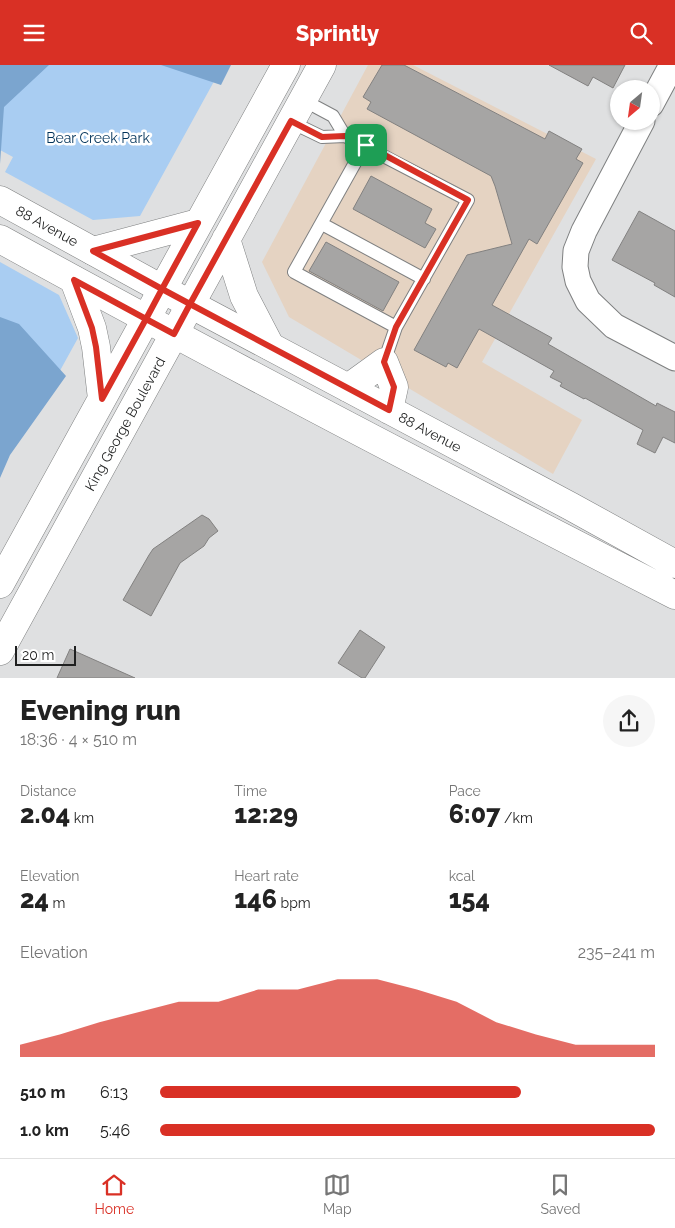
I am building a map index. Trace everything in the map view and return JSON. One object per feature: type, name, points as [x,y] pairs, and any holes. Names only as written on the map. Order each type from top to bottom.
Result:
[{"type":"main road","points":[[0,584],[286,65]]},
{"type":"main road","name":"King George Boulevard","points":[[0,651],[322,65]]},
{"type":"main road","name":"88 Avenue","points":[[0,200],[675,564]]},
{"type":"main road","points":[[93,251],[198,223]]},
{"type":"main road","points":[[0,239],[174,334],[443,476],[675,595]]},
{"type":"main road","points":[[226,239],[244,296],[270,346]]},
{"type":"main road","points":[[74,280],[92,328],[102,399]]},
{"type":"main road","points":[[348,388],[384,362],[394,387],[389,410]]},
{"type":"street","points":[[660,87],[672,65]]},
{"type":"street","points":[[637,130],[584,231],[576,251],[575,267],[578,281],[588,301],[614,326],[675,358]]},
{"type":"lane","points":[[297,111],[322,137],[345,136],[366,145],[468,200],[396,327],[384,362]]},
{"type":"lane","points":[[297,111],[333,116],[345,136]]},
{"type":"lane","points":[[366,145],[294,272],[396,327]]},
{"type":"lane","points":[[322,224],[424,279]]},
{"type":"shaded area","points":[[0,65],[49,65],[4,107],[0,164]]},
{"type":"shaded area","points":[[161,65],[231,65],[221,85]]},
{"type":"shaded area","points":[[368,65],[413,65],[596,159],[482,362],[582,420],[553,474],[289,317],[262,262]]},
{"type":"shaded area","points":[[0,317],[19,324],[66,376],[10,455],[0,478]]},
{"type":"green space","name":"Bear Creek Park","points":[[0,65],[223,65],[140,216],[93,220],[5,172],[13,157],[0,150]]},
{"type":"green space","points":[[0,262],[59,295],[78,338],[30,425],[0,414]]},
{"type":"building","points":[[382,65],[404,65],[545,139],[549,131],[582,149],[576,159],[583,163],[537,244],[529,239],[492,305],[552,338],[548,344],[656,406],[657,403],[675,412],[675,443],[663,437],[655,453],[637,444],[643,430],[560,386],[562,383],[550,377],[554,371],[479,329],[457,368],[448,363],[446,367],[414,350],[467,255],[512,244],[491,176],[367,109],[371,102],[363,97]]},
{"type":"building","points":[[549,65],[625,65],[617,80],[610,80],[610,86],[593,77],[588,86]]},
{"type":"building","points":[[371,176],[432,209],[425,223],[436,229],[425,248],[353,209]]},
{"type":"building","points":[[639,211],[675,231],[675,297],[654,285],[655,283],[612,260]]},
{"type":"building","points":[[326,242],[399,282],[383,311],[309,271]]},
{"type":"building","points":[[202,515],[209,519],[218,531],[209,538],[204,546],[180,563],[151,616],[123,600],[153,549]]},
{"type":"building","points":[[360,630],[385,647],[365,678],[338,663]]},
{"type":"building","points":[[70,649],[135,678],[57,678]]},
{"type":"route","points":[[366,145],[345,136],[322,137],[291,121],[190,304],[162,289],[198,223],[93,251],[162,289],[146,319],[74,280],[92,328],[102,399],[146,319],[174,334],[190,304],[389,410],[394,387],[384,362],[396,327],[468,200],[366,145]]}]
